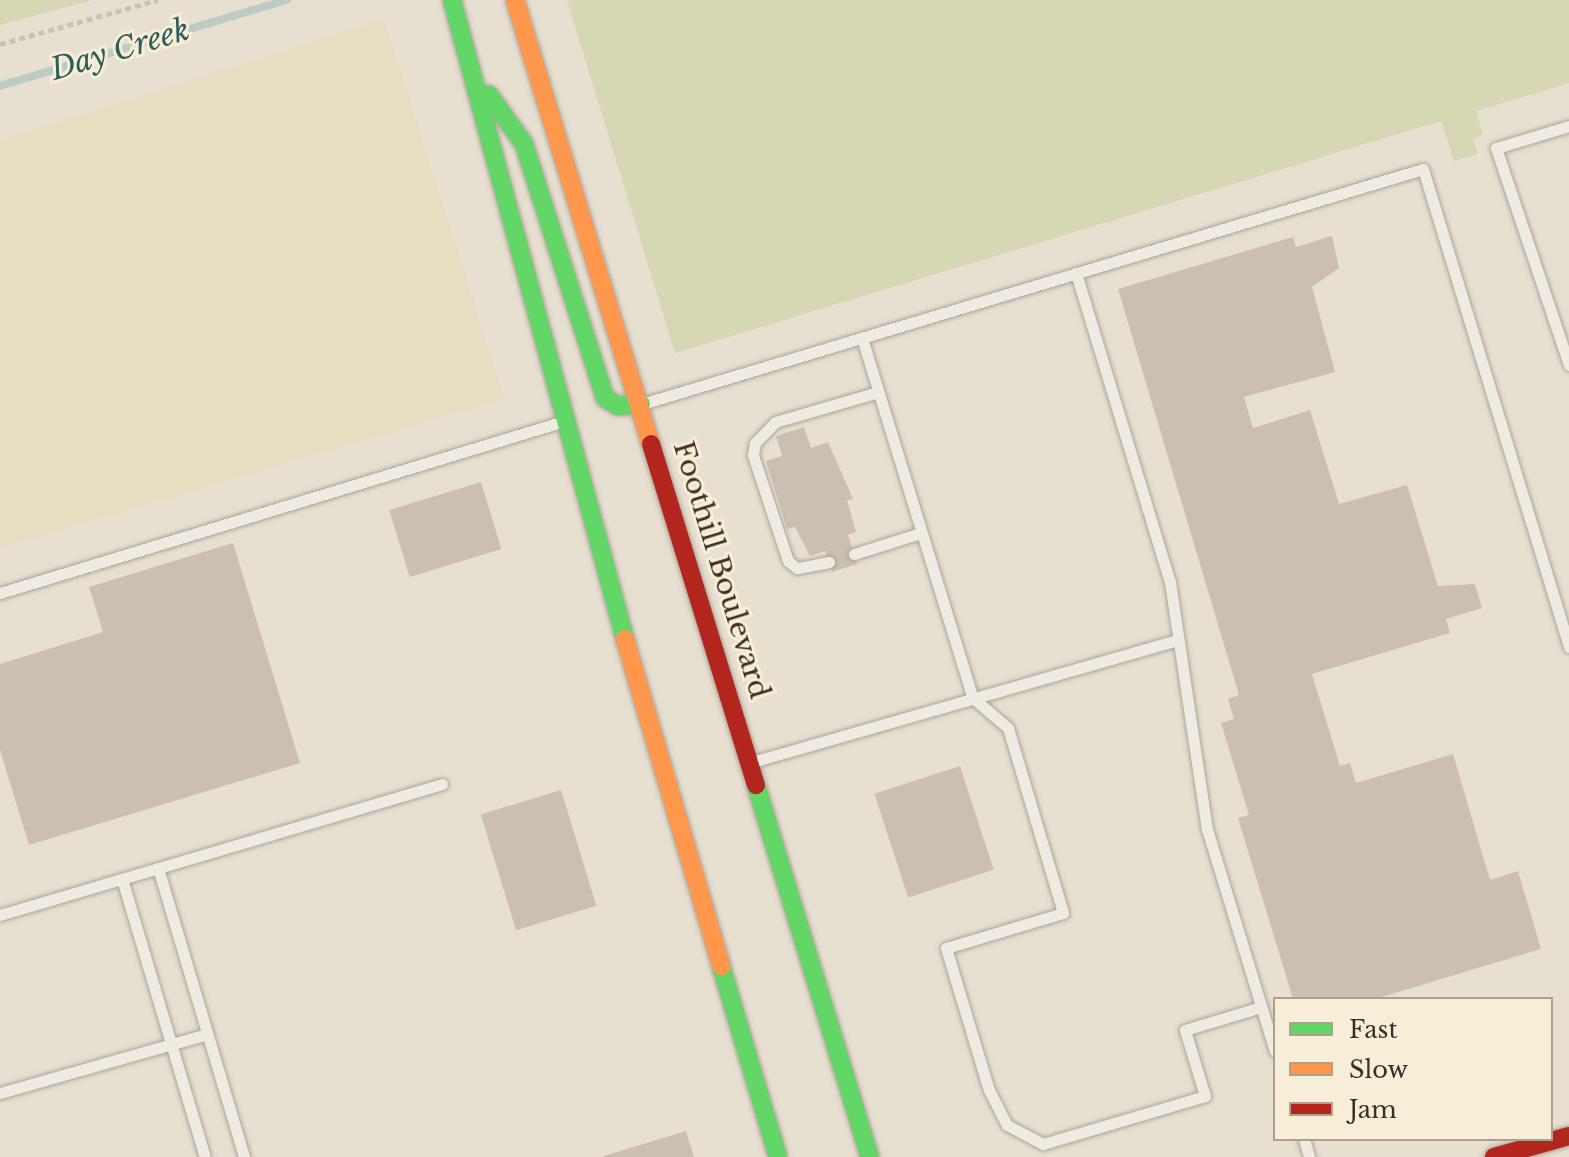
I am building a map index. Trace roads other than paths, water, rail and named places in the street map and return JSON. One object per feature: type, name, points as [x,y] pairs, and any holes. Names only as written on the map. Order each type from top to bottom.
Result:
[{"type":"main road","points":[[452,0],[477,79],[566,421],[778,1157]]},
{"type":"main road","name":"Foothill Boulevard","points":[[515,0],[752,762],[870,1157]]},
{"type":"main road","points":[[477,79],[524,144],[605,398],[618,406],[641,404]]},
{"type":"main road","points":[[1494,1157],[1551,1141]]},
{"type":"lane","points":[[1569,126],[1496,148],[1569,365]]},
{"type":"lane","points":[[641,404],[1423,169],[1569,647]]},
{"type":"lane","points":[[1076,273],[1170,582],[1207,829],[1258,1008],[1273,1046]]},
{"type":"lane","points":[[862,338],[973,698],[1008,728],[1063,913],[946,948],[989,1090],[1007,1125],[1043,1144],[1205,1096],[1185,1030],[1258,1008]]},
{"type":"lane","points":[[829,562],[797,568],[788,561],[753,455],[755,443],[775,422],[878,392]]},
{"type":"lane","points":[[0,593],[566,421]]},
{"type":"lane","points":[[854,554],[921,533]]},
{"type":"lane","points":[[752,762],[1178,640]]},
{"type":"lane","points":[[0,915],[442,784]]},
{"type":"lane","points":[[158,868],[244,1157]]},
{"type":"lane","points":[[122,879],[205,1157]]},
{"type":"lane","points":[[0,1093],[207,1034]]},
{"type":"waterway","name":"Day Creek","points":[[0,86],[287,0]]}]
